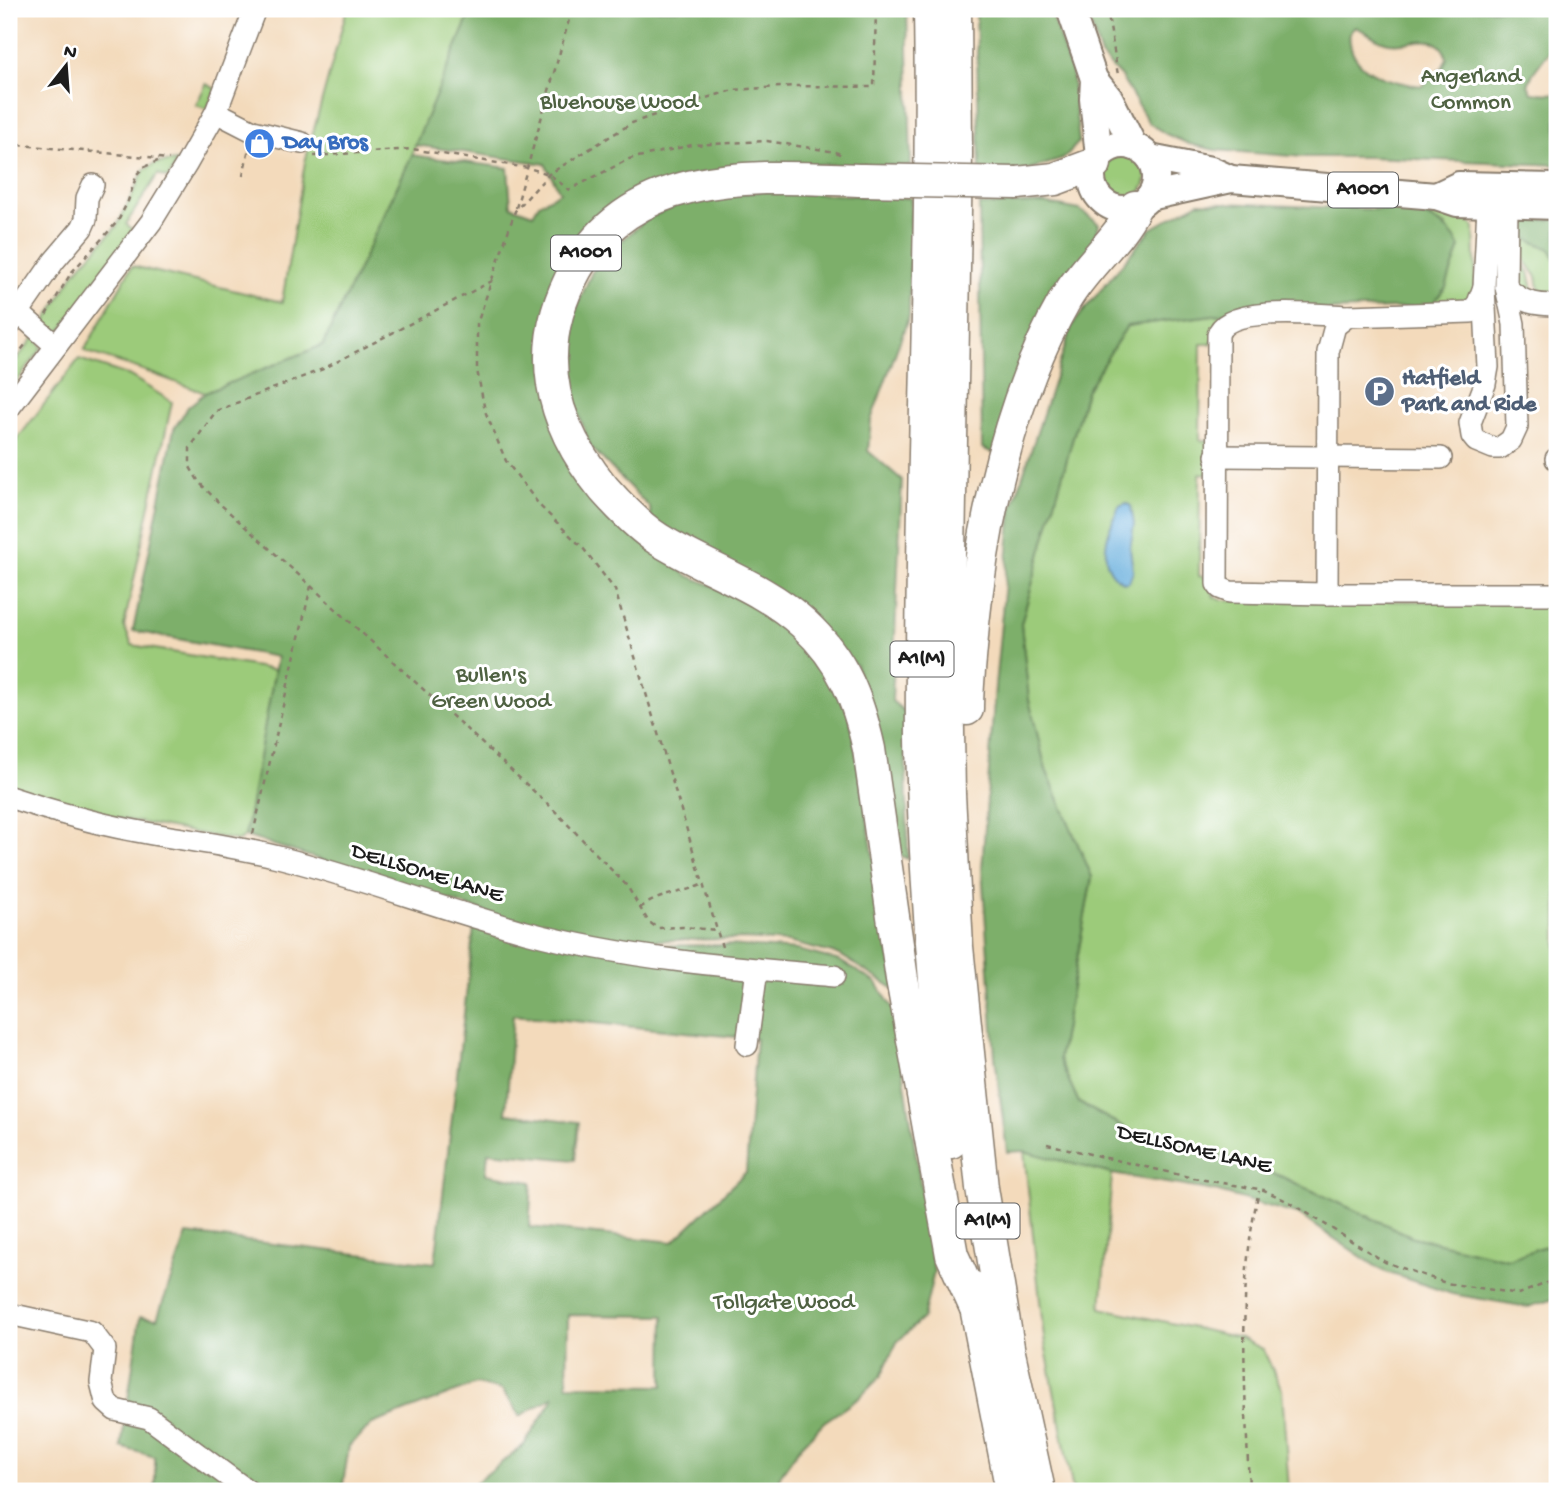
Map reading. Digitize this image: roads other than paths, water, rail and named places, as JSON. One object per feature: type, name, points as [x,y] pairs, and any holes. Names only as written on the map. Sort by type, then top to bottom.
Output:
[{"type":"highway","name":"A1(M)","points":[[930,9],[932,103],[922,595],[922,742],[929,887],[940,1039],[953,1163],[975,1306],[1012,1491]]},
{"type":"highway","name":"A1(M)","points":[[955,9],[956,154],[947,669],[949,794],[957,947],[982,1188],[1009,1353],[1039,1491]]},
{"type":"highway","name":"A1001","points":[[633,520],[590,472],[575,448],[564,427],[554,393],[551,366],[552,336],[569,281],[584,256],[616,222],[634,209],[672,191],[696,184],[853,169],[1017,183],[1055,180],[1097,160]]},
{"type":"highway","name":"A1(M)","points":[[957,947],[968,850],[967,689],[976,600],[990,506],[1013,424],[1045,339],[1066,298],[1142,202]]},
{"type":"highway","name":"A1(M)","points":[[633,520],[684,554],[784,607],[821,640],[851,687],[861,712],[869,749],[902,979],[952,1255],[975,1306]]},
{"type":"main road","points":[[1070,9],[1106,78],[1110,99],[1142,152],[1155,167],[1156,178],[1142,202],[1117,208],[1101,199],[1093,182],[1097,160],[1093,99],[1106,78]]},
{"type":"main road","points":[[1097,160],[1115,146],[1142,152]]},
{"type":"main road","name":"A1001","points":[[1142,152],[1231,178],[1436,196],[1459,185],[1499,199],[1557,206]]},
{"type":"main road","name":"A1001","points":[[1142,202],[1231,178]]},
{"type":"main road","name":"A1001","points":[[1499,199],[1557,187]]},
{"type":"street","points":[[9,408],[151,222],[216,112],[255,9]]},
{"type":"street","points":[[216,112],[253,131],[307,150]]},
{"type":"street","points":[[56,346],[12,314],[82,228],[86,219],[86,198],[93,185]]},
{"type":"street","points":[[1484,286],[1488,367],[1485,384],[1469,423],[1476,441],[1493,449],[1506,445],[1517,428],[1514,324],[1506,287],[1499,199]]},
{"type":"street","points":[[1499,199],[1484,286],[1478,303],[1471,312],[1348,316],[1260,315],[1235,319],[1220,330],[1216,580],[1220,588],[1230,592],[1557,594]]},
{"type":"street","points":[[1506,287],[1529,303],[1557,304]]},
{"type":"street","points":[[1327,594],[1329,344],[1335,326],[1348,316]]},
{"type":"street","points":[[1216,456],[1441,458]]},
{"type":"street","name":"DELLSOME LANE","points":[[9,797],[68,816],[130,830],[249,850],[306,864],[525,932],[648,958],[834,976]]},
{"type":"street","points":[[747,1045],[757,970]]},
{"type":"street","points":[[9,1316],[92,1332],[105,1349],[101,1382],[106,1402],[115,1410],[149,1418],[248,1491]]},
{"type":"water","points":[[1126,503],[1131,506],[1134,524],[1130,549],[1133,571],[1129,582],[1125,583],[1109,568],[1106,548],[1119,506]]},
{"type":"place","name":"Day Bros","points":[[260,143]]},
{"type":"place","name":"Hatfield Park and Ride","points":[[1379,392]]},
{"type":"park label","name":"Angerland Common","points":[[1471,90]]},
{"type":"park label","name":"Bluehouse Wood","points":[[619,103]]},
{"type":"park label","name":"Bullen's Green Wood","points":[[491,689]]},
{"type":"park label","name":"Tollgate Wood","points":[[784,1303]]}]
